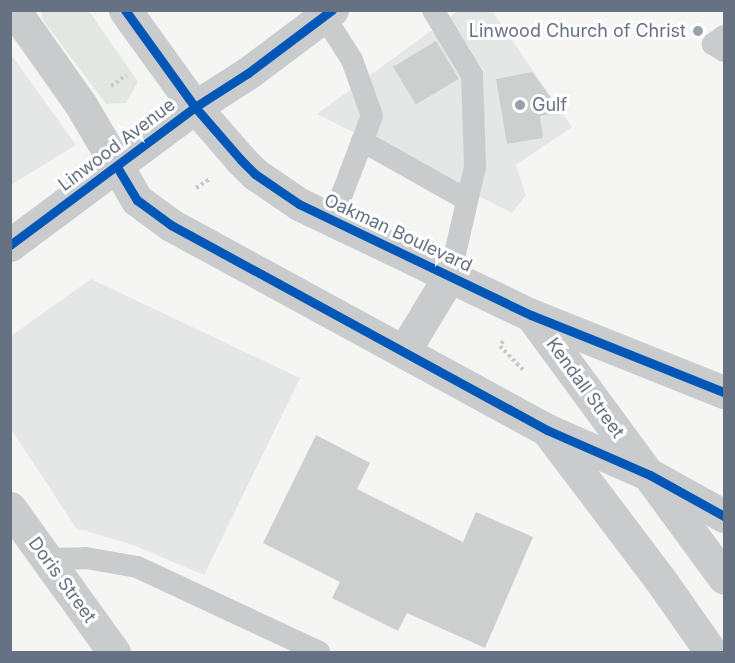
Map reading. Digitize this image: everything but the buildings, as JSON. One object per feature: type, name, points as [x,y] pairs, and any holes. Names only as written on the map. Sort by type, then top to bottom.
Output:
[{"type":"street","points":[[14,10],[81,105],[137,200],[171,225],[547,430],[650,476],[724,516]]},
{"type":"street","name":"Oakman Boulevard","points":[[125,10],[195,107],[255,174],[298,204],[531,315],[724,392]]},
{"type":"street","name":"Linwood Avenue","points":[[10,245],[195,107],[248,73],[328,13]]},
{"type":"street","points":[[404,351],[450,275]]},
{"type":"street","name":"Kendall Street","points":[[531,315],[724,578]]},
{"type":"street","points":[[547,430],[711,652]]},
{"type":"street","name":"Doris Street","points":[[10,508],[114,652]]},
{"type":"lane","points":[[434,10],[472,75],[475,167],[450,275]]},
{"type":"lane","points":[[328,13],[352,60],[372,116],[332,220]]},
{"type":"lane","points":[[724,36],[713,44],[724,51]]},
{"type":"lane","points":[[362,141],[467,200]]},
{"type":"lane","points":[[47,560],[86,558],[137,567],[319,652]]},
{"type":"path","points":[[103,92],[129,73]]},
{"type":"path","points":[[196,188],[211,178]]},
{"type":"path","points":[[500,346],[530,377]]},
{"type":"shaded area","points":[[41,11],[89,11],[138,82],[126,103],[106,104],[43,20]]},
{"type":"shaded area","points":[[458,11],[492,11],[572,127],[516,165],[526,195],[512,213],[317,114]]},
{"type":"shaded area","points":[[10,53],[76,145],[11,185],[10,185]]},
{"type":"shaded area","points":[[91,279],[300,378],[204,575],[133,545],[76,528],[11,429],[11,336]]},
{"type":"cycle path","points":[[125,10],[195,107],[241,160],[255,174],[299,204],[531,315],[724,392]]},
{"type":"cycle path","points":[[10,245],[195,107],[248,73],[332,10]]},
{"type":"cycle path","points":[[117,167],[137,200],[171,225],[547,430],[650,475],[724,516]]},
{"type":"place","name":"Linwood Church of Christ","points":[[698,31]]},
{"type":"place","name":"Gulf","points":[[520,105]]}]
